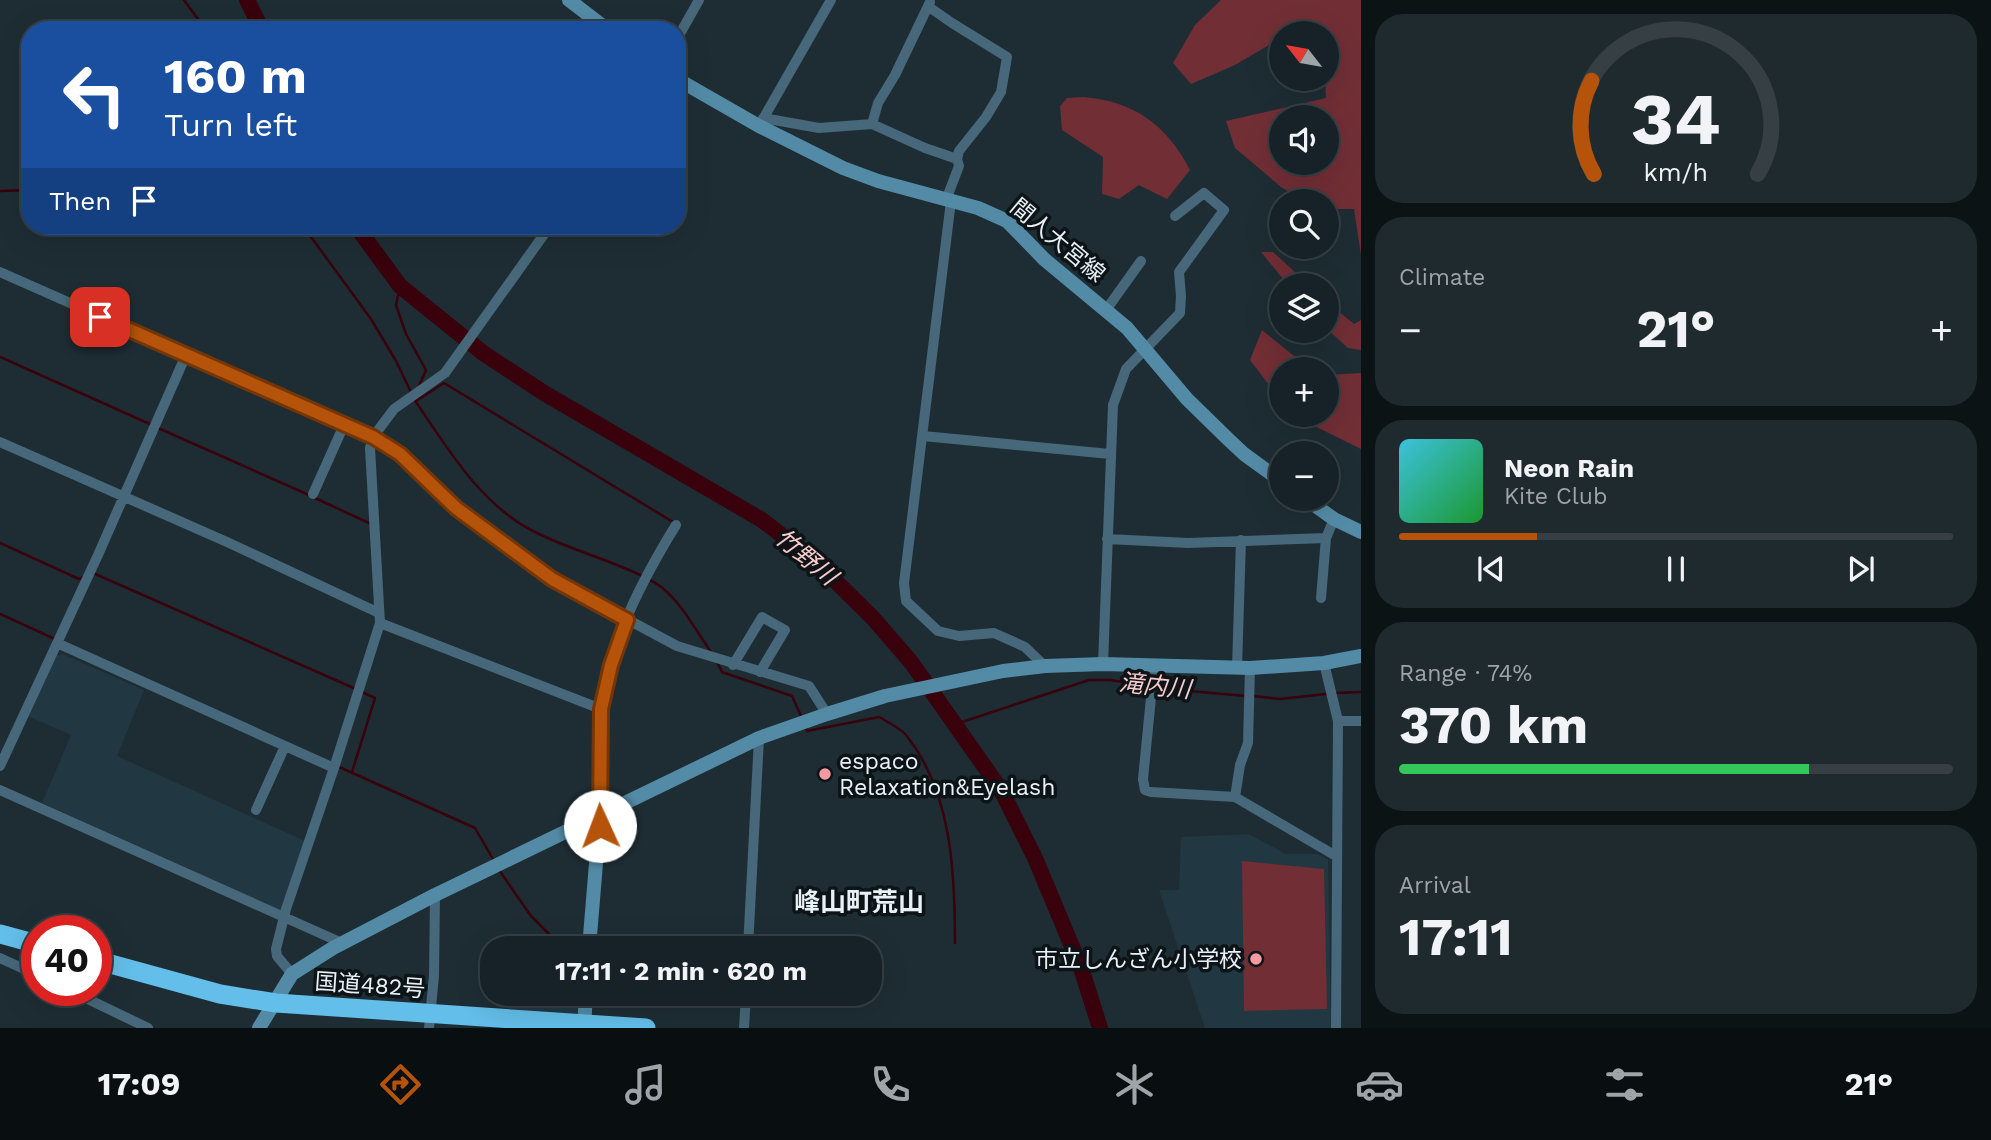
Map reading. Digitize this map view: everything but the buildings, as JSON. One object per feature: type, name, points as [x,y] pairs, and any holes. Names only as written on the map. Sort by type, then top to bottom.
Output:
[{"type":"highway","points":[[0,934],[21,940]]},
{"type":"highway","name":"国道482号","points":[[112,964],[220,994],[276,1003],[429,1021],[646,1028]]},
{"type":"street","points":[[569,0],[596,21]]},
{"type":"street","points":[[686,23],[699,0]]},
{"type":"street","points":[[831,0],[761,122],[819,128],[872,124],[957,159]]},
{"type":"street","points":[[872,124],[878,103],[895,75],[930,3],[952,23],[1007,57],[1001,92],[986,117],[959,151],[959,166],[948,200],[904,583],[906,601],[938,631],[958,636],[994,633],[1025,647],[1045,666]]},
{"type":"street","name":"間人大宮線","points":[[686,84],[843,168],[978,208],[1007,221],[1044,259],[1107,310],[1145,347],[1187,399],[1244,454],[1269,472]]},
{"type":"street","points":[[1103,664],[1114,405],[1126,369],[1180,313],[1180,272],[1224,210],[1204,193],[1175,216]]},
{"type":"street","points":[[292,974],[277,956],[276,948],[286,918],[286,909],[334,768],[380,618],[370,448],[373,437],[394,409],[445,373],[543,235]]},
{"type":"street","points":[[1107,310],[1141,261]]},
{"type":"street","points":[[0,272],[373,437],[400,454],[456,508],[552,579],[677,646],[809,686],[827,714]]},
{"type":"street","points":[[0,766],[186,355]]},
{"type":"street","points":[[313,494],[344,425]]},
{"type":"street","points":[[923,436],[1110,454]]},
{"type":"street","points":[[0,442],[122,496],[380,618],[601,709]]},
{"type":"street","points":[[1323,511],[1361,532]]},
{"type":"street","points":[[1321,598],[1326,538],[1334,519]]},
{"type":"street","points":[[590,936],[600,815],[601,709],[611,665],[646,573],[676,525]]},
{"type":"street","points":[[1107,539],[1188,543],[1326,538]]},
{"type":"street","points":[[1235,797],[1248,743],[1241,540]]},
{"type":"street","points":[[733,664],[762,617],[785,630],[760,672]]},
{"type":"street","points":[[57,643],[334,768]]},
{"type":"street","points":[[259,1028],[292,974],[342,943],[759,738],[827,714],[885,696],[1003,671],[1045,666],[1103,664],[1244,668],[1324,663],[1361,656]]},
{"type":"street","points":[[1324,663],[1338,721],[1336,1028]]},
{"type":"street","points":[[1154,667],[1143,779],[1145,790],[1235,797],[1336,856]]},
{"type":"street","points":[[1338,721],[1361,721]]},
{"type":"street","points":[[749,936],[759,738]]},
{"type":"street","points":[[256,810],[285,746]]},
{"type":"street","points":[[0,790],[342,943]]},
{"type":"street","points":[[429,1021],[435,895]]},
{"type":"street","points":[[0,958],[21,968]]},
{"type":"street","points":[[102,1006],[148,1028]]},
{"type":"street","points":[[584,1026],[585,1006]]},
{"type":"street","points":[[744,1028],[745,1006]]},
{"type":"shaded area","points":[[1221,0],[1361,0],[1361,255],[1354,209],[1339,209],[1339,189],[1281,187],[1235,148],[1226,121],[1269,111],[1269,175],[1339,175],[1339,105],[1296,105],[1326,98],[1326,91],[1339,91],[1339,21],[1269,21],[1269,45],[1235,65],[1191,84],[1173,63],[1195,25]]},
{"type":"shaded area","points":[[1067,98],[1101,99],[1133,110],[1147,118],[1171,140],[1190,170],[1167,199],[1139,185],[1119,199],[1102,194],[1103,157],[1062,130],[1060,106]]},
{"type":"shaded area","points":[[1261,252],[1269,252],[1269,259],[1281,259],[1296,273],[1278,273]]},
{"type":"shaded area","points":[[1339,312],[1354,324],[1361,320],[1361,350],[1348,348],[1339,340]]},
{"type":"shaded area","points":[[1262,330],[1269,336],[1269,343],[1278,343],[1295,357],[1269,357],[1269,385],[1250,360]]},
{"type":"shaded area","points":[[1361,373],[1361,449],[1316,427],[1339,427],[1339,374]]},
{"type":"shaded area","points":[[62,654],[144,690],[117,756],[305,841],[282,912],[42,803],[71,735],[28,716],[56,656]]},
{"type":"shaded area","name":"市立しんざん小学校","points":[[1249,834],[1286,854],[1317,854],[1328,859],[1331,1028],[1205,1028],[1159,890],[1179,890],[1181,837]]},
{"type":"shaded area","points":[[1242,861],[1324,869],[1327,1009],[1244,1011]]},
{"type":"shaded area","points":[[508,1006],[581,1006],[581,1014],[508,1010]]},
{"type":"waterway","points":[[184,0],[199,21]]},
{"type":"waterway","name":"竹野川","points":[[247,0],[258,21]]},
{"type":"waterway","points":[[0,191],[21,190]]},
{"type":"waterway","points":[[310,235],[371,319],[411,392]]},
{"type":"waterway","name":"竹野川","points":[[363,235],[400,286],[483,353],[544,393],[762,520],[815,561],[872,617],[911,662],[1001,790],[1035,858],[1081,968],[1100,1028]]},
{"type":"waterway","points":[[400,286],[396,305],[406,334],[426,370],[419,386]]},
{"type":"waterway","points":[[0,357],[152,425]]},
{"type":"waterway","points":[[416,401],[444,383],[673,522]]},
{"type":"waterway","points":[[414,399],[467,475],[499,508],[517,522],[537,533],[642,576]]},
{"type":"waterway","points":[[158,428],[309,495]]},
{"type":"waterway","points":[[315,498],[369,523]]},
{"type":"waterway","points":[[0,543],[79,579],[84,577]]},
{"type":"waterway","points":[[93,573],[356,689]]},
{"type":"waterway","points":[[648,579],[668,592],[676,601],[711,652]]},
{"type":"waterway","points":[[0,614],[57,640]]},
{"type":"waterway","points":[[718,664],[722,672],[792,696],[801,716]]},
{"type":"waterway","name":"滝内川","points":[[956,724],[1089,680],[1149,686]]},
{"type":"waterway","name":"滝内川","points":[[1155,688],[1246,696]]},
{"type":"waterway","points":[[352,772],[375,698],[362,692]]},
{"type":"waterway","name":"滝内川","points":[[1333,693],[1361,692]]},
{"type":"waterway","name":"滝内川","points":[[1253,696],[1280,699],[1326,694]]},
{"type":"waterway","points":[[805,726],[807,731],[879,717],[906,735],[921,757],[942,807],[952,861],[955,943]]},
{"type":"waterway","points":[[337,766],[475,828],[494,861]]},
{"type":"waterway","points":[[499,870],[531,916],[551,936]]},
{"type":"place","name":"espaco Relaxation&Eyelash","points":[[825,774]]},
{"type":"place","name":"市立しんざん小学校","points":[[1256,959]]},
{"type":"district","name":"峰山町荒山","points":[[859,902]]},
{"type":"route","points":[[100,317],[373,437],[400,454],[456,508],[552,579],[627,620],[611,665],[601,709],[600,826]]}]
